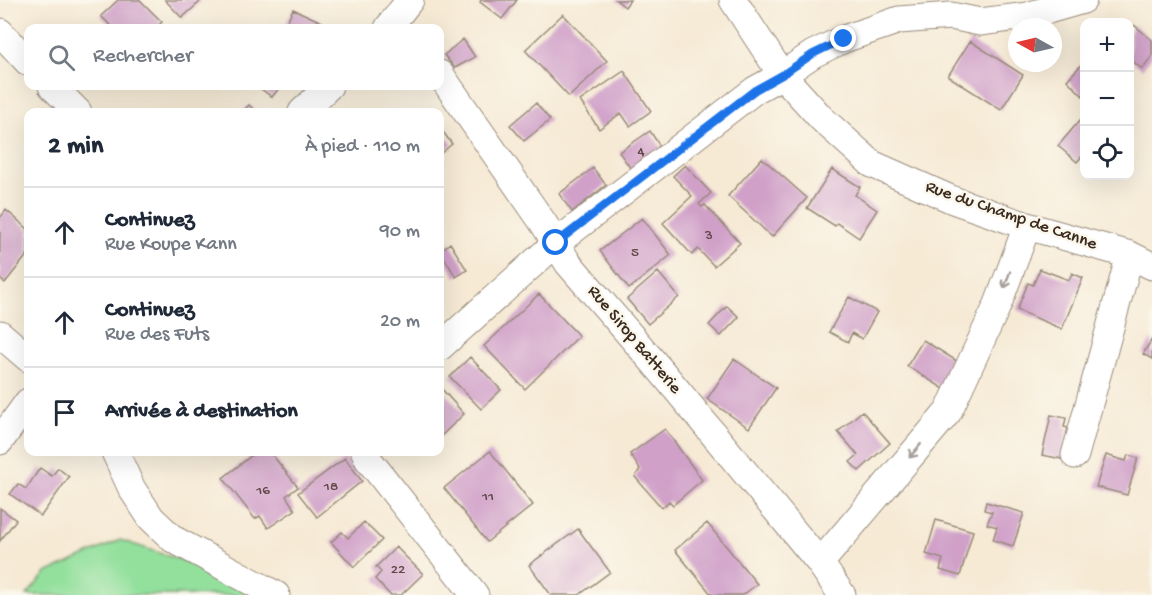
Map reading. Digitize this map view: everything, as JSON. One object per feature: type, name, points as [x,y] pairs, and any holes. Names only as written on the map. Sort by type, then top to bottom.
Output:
[{"type":"street","points":[[394,24],[410,0]]},
{"type":"street","name":"Rue du Champ de Canne","points":[[733,0],[782,75],[822,119],[872,164],[952,200],[1027,226],[1141,260]]},
{"type":"street","points":[[444,343],[556,243],[755,90],[813,54],[844,39],[944,8],[980,22],[1028,15],[1083,0]]},
{"type":"street","points":[[0,32],[24,58]]},
{"type":"street","name":"Rue Sirop Batterie","points":[[444,80],[568,263],[662,372],[820,563],[842,595]]},
{"type":"street","points":[[56,90],[74,108]]},
{"type":"street","points":[[306,108],[325,90]]},
{"type":"street","points":[[820,563],[948,411],[998,304],[1027,226]]},
{"type":"street","points":[[1075,455],[1141,260]]},
{"type":"street","points":[[0,334],[24,355]]},
{"type":"street","points":[[0,441],[24,408]]},
{"type":"street","points":[[117,456],[132,489],[150,518],[173,539],[276,595]]},
{"type":"street","points":[[367,456],[475,595]]},
{"type":"green space","points":[[120,540],[236,578],[261,595],[27,595],[46,573]]},
{"type":"building","points":[[118,0],[140,0],[162,22],[160,24],[109,24],[101,16]]},
{"type":"building","points":[[165,0],[202,0],[182,18]]},
{"type":"building","points":[[481,0],[517,0],[502,19],[480,2]]},
{"type":"building","points":[[616,0],[630,0],[625,7]]},
{"type":"building","points":[[293,9],[326,24],[286,24]]},
{"type":"building","points":[[563,14],[607,61],[569,97],[525,50]]},
{"type":"building","points":[[1134,25],[1152,40],[1152,56],[1142,69],[1134,62]]},
{"type":"building","points":[[463,39],[475,57],[455,68],[444,55]]},
{"type":"building","points":[[970,41],[1008,65],[1008,72],[1018,72],[1023,75],[1001,110],[948,76]]},
{"type":"building","points":[[1080,66],[1080,93],[1067,80]]},
{"type":"building","points":[[624,71],[651,111],[630,126],[621,113],[599,129],[580,101]]},
{"type":"building","points":[[262,90],[278,90],[272,97]]},
{"type":"building","points":[[536,103],[550,120],[524,141],[510,125]]},
{"type":"building","points":[[1080,120],[1080,159],[1077,162],[1058,146]]},
{"type":"building","points":[[650,131],[663,151],[633,172],[619,152]]},
{"type":"building","points":[[444,133],[452,144],[444,151]]},
{"type":"building","points":[[762,158],[807,198],[772,237],[728,196]]},
{"type":"building","points":[[685,165],[711,193],[699,204],[702,207],[705,205],[740,243],[714,266],[698,249],[692,255],[663,223],[692,196],[673,176]]},
{"type":"building","points":[[593,168],[606,185],[572,212],[559,194]]},
{"type":"building","points":[[832,169],[860,187],[855,195],[877,210],[859,238],[837,223],[835,226],[807,208]]},
{"type":"building","points":[[6,210],[24,226],[24,259],[5,283],[0,279],[0,218]]},
{"type":"building","points":[[642,218],[671,255],[629,289],[600,251]]},
{"type":"building","points":[[450,243],[467,270],[456,277],[444,258],[444,248]]},
{"type":"building","points":[[1040,269],[1069,280],[1072,273],[1083,278],[1062,329],[1017,310],[1028,283],[1033,285]]},
{"type":"building","points":[[658,272],[679,297],[648,324],[627,299]]},
{"type":"building","points":[[539,294],[579,336],[525,389],[484,346]]},
{"type":"building","points":[[849,297],[877,312],[862,339],[852,333],[848,342],[829,332]]},
{"type":"building","points":[[727,306],[739,317],[721,336],[709,325]]},
{"type":"building","points":[[1152,339],[1152,359],[1143,354]]},
{"type":"building","points":[[923,340],[960,363],[944,389],[907,366]]},
{"type":"building","points":[[470,357],[501,390],[481,409],[450,377]]},
{"type":"building","points":[[734,359],[776,388],[749,428],[707,399]]},
{"type":"building","points":[[444,392],[464,414],[444,433]]},
{"type":"building","points":[[862,411],[890,443],[859,471],[850,462],[858,455],[838,432]]},
{"type":"building","points":[[1051,415],[1066,418],[1064,427],[1068,428],[1062,459],[1042,455]]},
{"type":"building","points":[[665,429],[702,480],[673,505],[669,501],[662,508],[635,477],[640,469],[630,454]]},
{"type":"building","points":[[490,451],[533,505],[487,542],[444,488]]},
{"type":"building","points":[[1106,455],[1126,461],[1128,455],[1138,458],[1127,495],[1096,487]]},
{"type":"building","points":[[251,456],[273,456],[298,487],[286,496],[295,510],[268,528],[260,516],[255,519],[223,478]]},
{"type":"building","points":[[345,458],[362,481],[317,517],[298,493]]},
{"type":"building","points":[[40,468],[52,476],[58,468],[69,477],[41,516],[10,494],[18,484],[26,489]]},
{"type":"building","points":[[986,502],[1024,513],[1013,546],[993,540],[997,527],[987,524],[992,512],[984,510]]},
{"type":"building","points":[[0,508],[16,520],[0,541]]},
{"type":"building","points":[[936,520],[973,531],[960,576],[940,570],[943,559],[926,554]]},
{"type":"building","points":[[364,522],[382,540],[354,567],[331,542],[342,532],[348,538]]},
{"type":"building","points":[[707,523],[757,584],[743,595],[712,595],[675,550]]},
{"type":"building","points":[[578,529],[610,572],[579,595],[551,595],[529,565]]},
{"type":"building","points":[[396,547],[423,574],[401,595],[390,595],[375,579],[381,572],[376,567]]},
{"type":"route","points":[[556,243],[755,90],[813,54],[844,39]]}]
